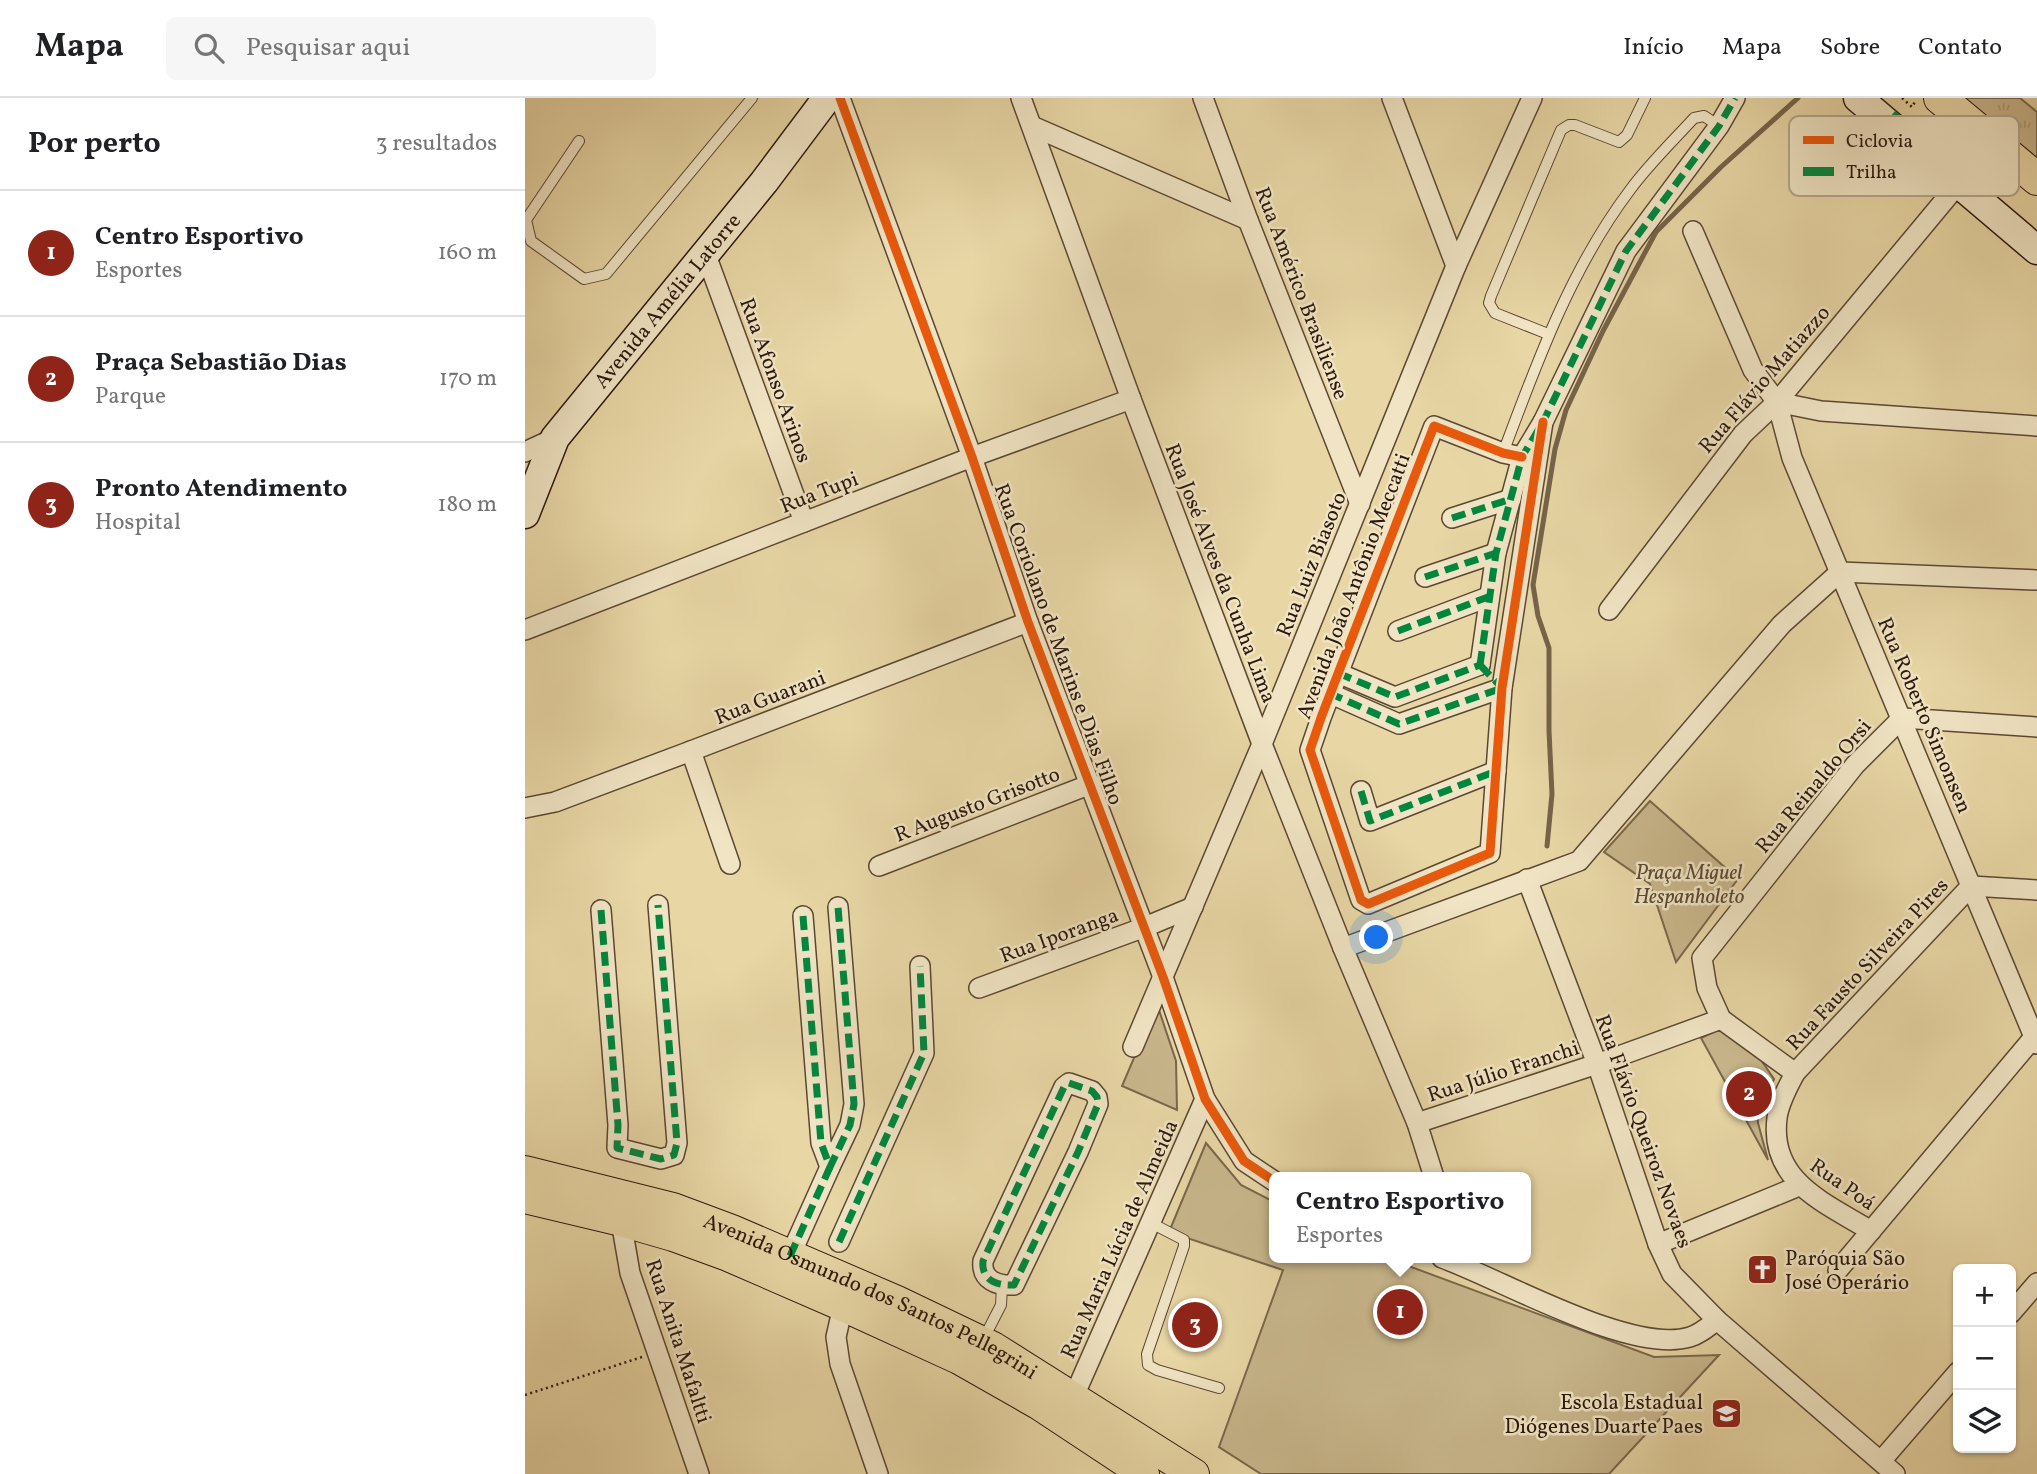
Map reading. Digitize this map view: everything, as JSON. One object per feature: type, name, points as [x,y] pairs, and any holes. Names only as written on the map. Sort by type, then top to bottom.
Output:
[{"type":"highway","points":[[1940,98],[1962,116]]},
{"type":"highway","points":[[2019,164],[2037,179]]},
{"type":"main road","name":"Avenida Amélia Latorre","points":[[525,514],[555,438],[706,255],[827,98]]},
{"type":"main road","points":[[1858,98],[1879,116]]},
{"type":"main road","points":[[1974,196],[2037,250]]},
{"type":"main road","name":"Avenida Osmundo dos Santos Pellegrini","points":[[525,1171],[673,1208],[732,1230],[897,1301],[982,1342],[1074,1396],[1194,1474]]},
{"type":"main road","name":"Avenida Osmundo dos Santos Pellegrini","points":[[525,1198],[621,1221],[728,1256],[843,1306],[960,1359],[1038,1404],[1144,1474]]},
{"type":"street","name":"Rua Coriolano de Marins e Dias Filho","points":[[840,98],[972,457],[1028,622],[1164,977],[1206,1099],[1244,1161],[1269,1178]]},
{"type":"street","name":"Rua José Alves da Cunha Lima","points":[[1021,98],[1131,399],[1262,744],[1343,948],[1417,1123],[1432,1172]]},
{"type":"street","name":"Rua Américo Brasiliense","points":[[1203,98],[1360,504]]},
{"type":"street","points":[[1392,98],[1457,266]]},
{"type":"street","name":"Rua Luiz Biasoto","points":[[1133,1047],[1262,744],[1457,266],[1532,98]]},
{"type":"street","points":[[1329,693],[1399,724],[1502,688],[1480,664],[1496,553],[1511,499],[1513,455],[1543,422],[1626,251],[1719,127],[1735,100]]},
{"type":"street","points":[[1032,127],[1248,220]]},
{"type":"street","name":"Rua Flávio Matiazzo","points":[[1609,610],[1743,434],[1777,402],[1948,196]]},
{"type":"street","points":[[1693,231],[1753,370],[1777,402],[1821,411],[2037,426]]},
{"type":"street","name":"Rua Afonso Arinos","points":[[706,255],[804,522]]},
{"type":"street","name":"Rua Tupi","points":[[525,630],[972,457],[1131,399]]},
{"type":"street","name":"Rua Roberto Simonsen","points":[[1777,402],[1792,458],[2036,1039]]},
{"type":"street","name":"Avenida João Antônio Meccatti","points":[[1513,455],[1434,426],[1329,693],[1310,750],[1361,900],[1368,904],[1490,853],[1502,688],[1543,422]]},
{"type":"street","points":[[525,452],[555,438]]},
{"type":"street","points":[[1451,518],[1511,499]]},
{"type":"street","points":[[1425,577],[1496,553]]},
{"type":"street","points":[[1343,948],[1579,861],[1782,624],[1840,572],[2037,580]]},
{"type":"street","points":[[1398,631],[1488,597]]},
{"type":"street","name":"Rua Guarani","points":[[525,808],[555,802],[1028,622]]},
{"type":"street","points":[[1338,673],[1395,697],[1480,664]]},
{"type":"street","name":"Rua Reinaldo Orsi","points":[[1721,1019],[1707,988],[1702,958],[1855,765],[1902,718],[2037,727]]},
{"type":"street","points":[[691,751],[730,864]]},
{"type":"street","points":[[1361,792],[1370,821],[1496,771]]},
{"type":"street","name":"R Augusto Grisotto","points":[[879,866],[1091,784]]},
{"type":"street","name":"Rua Flávio Queiroz Novaes","points":[[1527,879],[1597,1064],[1657,1244],[1672,1274],[1717,1321],[1888,1467]]},
{"type":"street","name":"Rua Fausto Silveira Pires","points":[[1777,1135],[1777,1117],[1781,1101],[1795,1073],[1971,886],[2037,890]]},
{"type":"street","points":[[601,910],[618,1125],[617,1148],[661,1159],[674,1155],[677,1143],[658,905]]},
{"type":"street","points":[[790,1256],[850,1125],[854,1104],[838,907]]},
{"type":"street","name":"Rua Iporanga","points":[[979,988],[1145,928],[1193,907]]},
{"type":"street","points":[[803,916],[821,1143],[830,1167]]},
{"type":"street","points":[[839,1242],[924,1053],[920,966]]},
{"type":"street","points":[[1721,1019],[1795,1073]]},
{"type":"street","name":"Rua Júlio Franchi","points":[[1417,1123],[1597,1064],[1721,1019]]},
{"type":"street","points":[[1838,1270],[2036,1039]]},
{"type":"street","points":[[1069,1083],[1076,1084],[1092,1091],[1098,1104],[1014,1285],[1002,1286],[987,1279],[982,1271],[983,1261],[1064,1087],[1069,1083]]},
{"type":"street","name":"Rua Maria Lúcia de Almeida","points":[[1074,1396],[1206,1099]]},
{"type":"street","name":"Rua Poá","points":[[1777,1135],[1781,1161],[1799,1186],[1871,1231]]},
{"type":"street","points":[[1657,1244],[1799,1186]]},
{"type":"street","name":"Rua Anita Mafaltti","points":[[621,1221],[630,1273],[699,1474]]},
{"type":"street","points":[[1464,1263],[1561,1310],[1645,1338],[1688,1338],[1717,1321]]},
{"type":"street","points":[[2016,1307],[2037,1283]]},
{"type":"street","points":[[843,1306],[836,1337],[840,1364],[878,1474]]},
{"type":"street","points":[[1888,1467],[1953,1379]]},
{"type":"lane","points":[[579,141],[526,220],[531,241],[583,279],[606,274],[752,98]]},
{"type":"lane","points":[[1548,334],[1496,313],[1489,303],[1491,296],[1561,130],[1575,125],[1619,142],[1627,135],[1645,98]]},
{"type":"lane","points":[[1513,455],[1548,334],[1596,243],[1630,190],[1694,118],[1705,116],[1719,127]]},
{"type":"lane","points":[[1151,1223],[1184,1240],[1184,1246],[1147,1354],[1148,1364],[1157,1370],[1219,1388]]},
{"type":"lane","points":[[982,1342],[1001,1305],[1002,1286]]},
{"type":"path","points":[[1902,98],[1912,107],[1918,98]]},
{"type":"path","points":[[525,1395],[657,1352]]},
{"type":"green space","points":[[1952,98],[2020,98],[2037,112],[2037,168],[2019,153],[2019,116],[1974,116]]},
{"type":"green space","name":"Praça Miguel Hespanholeto","points":[[1650,801],[1738,879],[1676,962],[1650,884],[1604,852]]},
{"type":"green space","points":[[1157,1004],[1176,1061],[1177,1110],[1122,1086]]},
{"type":"green space","points":[[1716,1031],[1723,1031],[1761,1060],[1774,1079],[1757,1109],[1768,1160],[1701,1038]]},
{"type":"green space","points":[[1206,1143],[1241,1185],[1269,1199],[1269,1263],[1400,1263],[1654,1357],[1719,1355],[1609,1474],[1261,1474],[1219,1447],[1283,1270],[1169,1232]]},
{"type":"waterway","points":[[1547,846],[1552,794],[1549,648],[1538,616],[1533,585],[1555,449],[1566,410],[1603,331],[1656,232],[1721,167],[1798,98]]},
{"type":"marked path","points":[[1480,665],[1496,553],[1522,457],[1543,422],[1626,251],[1719,126],[1735,98]]},
{"type":"marked path","points":[[1895,116],[1901,109]]},
{"type":"marked path","points":[[1452,518],[1511,499]]},
{"type":"marked path","points":[[1425,577],[1496,553]]},
{"type":"marked path","points":[[1398,631],[1488,597]]},
{"type":"marked path","points":[[1480,665],[1502,688]]},
{"type":"marked path","points":[[1338,673],[1395,697],[1480,665]]},
{"type":"marked path","points":[[1329,693],[1399,724],[1502,688]]},
{"type":"marked path","points":[[1361,791],[1370,821],[1496,771]]},
{"type":"marked path","points":[[601,910],[618,1125],[617,1148],[661,1159],[674,1155],[677,1143],[658,905]]},
{"type":"marked path","points":[[803,916],[821,1143],[830,1167],[850,1125],[854,1104],[838,907]]},
{"type":"marked path","points":[[839,1242],[924,1053],[920,966]]},
{"type":"marked path","points":[[1069,1083],[1092,1091],[1098,1104],[1014,1285],[996,1283],[987,1277],[983,1261],[1064,1087],[1069,1083]]},
{"type":"marked path","points":[[790,1256],[830,1167]]},
{"type":"cycle path","points":[[840,98],[972,457],[1028,622],[1163,977],[1205,1099],[1244,1161],[1269,1178]]},
{"type":"cycle path","points":[[1522,457],[1503,453],[1434,426],[1322,715],[1310,750],[1361,900],[1368,904],[1490,853],[1502,688],[1543,422]]},
{"type":"place","name":"Praça Sebastião Dias","points":[[1749,1094]]},
{"type":"place","name":"Paróquia São José Operário","points":[[1762,1270]]},
{"type":"place","name":"Centro Esportivo","points":[[1400,1312]]},
{"type":"place","name":"Pronto Atendimento","points":[[1195,1325]]},
{"type":"place","name":"Escola Estadual Diógenes Duarte Paes","points":[[1726,1414]]}]
